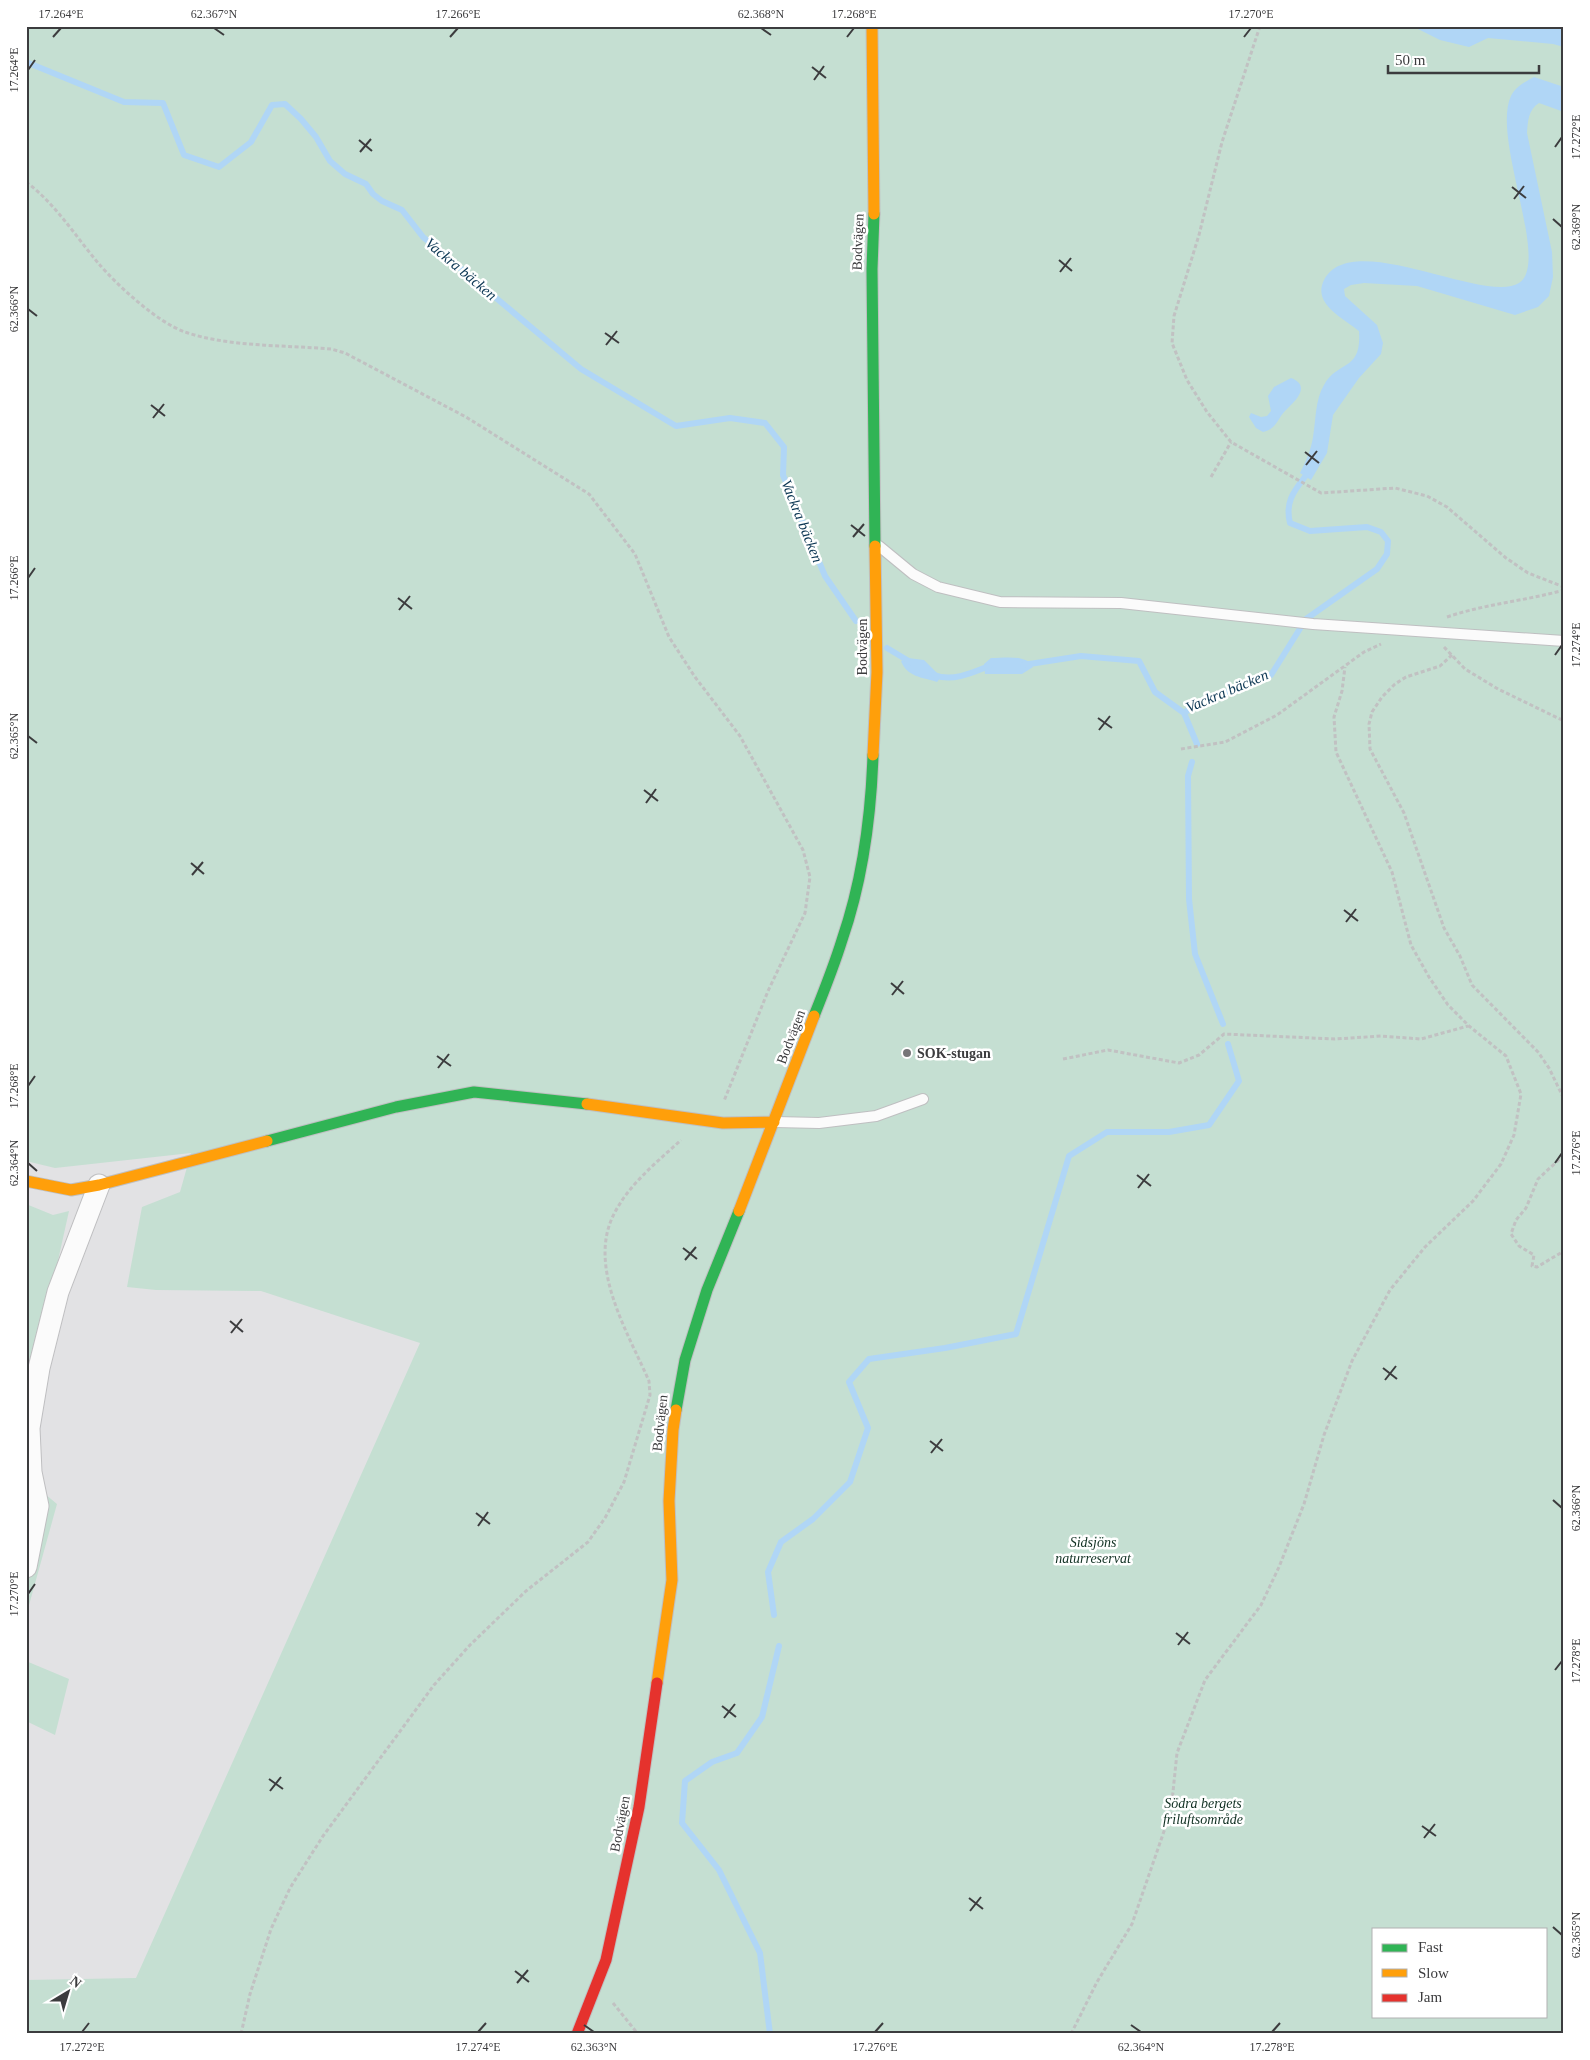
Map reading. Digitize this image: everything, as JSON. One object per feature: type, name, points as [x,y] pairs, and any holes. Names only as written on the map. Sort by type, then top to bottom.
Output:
[{"type":"street","name":"Bodvägen","points":[[576,2034],[606,1960],[639,1807],[672,1580],[669,1501],[676,1406],[690,1339],[704,1298],[823,998],[843,939],[855,892],[872,786],[877,672],[872,279],[874,201],[872,26]]},
{"type":"street","points":[[26,1181],[71,1190],[99,1185],[396,1107],[474,1092],[546,1098],[714,1121],[774,1122]]},
{"type":"street","points":[[26,1567],[38,1506],[31,1472],[28,1428],[39,1368],[58,1292],[99,1185]]},
{"type":"lane","points":[[876,544],[912,574],[938,587],[1000,602],[1121,603],[1313,624],[1564,641]]},
{"type":"lane","points":[[774,1122],[819,1123],[876,1116],[923,1099]]},
{"type":"path","points":[[1260,26],[1222,142],[1199,235],[1174,316],[1172,344],[1187,380],[1207,412],[1231,442],[1321,493],[1395,488],[1427,496],[1447,507],[1506,558],[1528,573],[1564,587]]},
{"type":"path","points":[[26,182],[58,214],[116,284],[147,309],[183,332],[219,340],[331,349],[345,353],[466,417],[589,494],[635,554],[669,637],[694,677],[740,736],[782,807],[804,850],[810,878],[805,913],[768,991],[714,1121]]},
{"type":"path","points":[[1211,477],[1231,442]]},
{"type":"path","points":[[1439,633],[1442,645],[1465,669],[1498,689],[1564,721]]},
{"type":"path","points":[[1452,656],[1440,666],[1421,671],[1400,681],[1382,697],[1372,712],[1369,724],[1370,749],[1404,813],[1444,928],[1460,956],[1472,985],[1538,1052],[1549,1068],[1564,1099]]},
{"type":"path","points":[[1070,2034],[1097,1982],[1132,1924],[1171,1811],[1177,1753],[1205,1680],[1262,1605],[1304,1504],[1324,1435],[1352,1361],[1390,1290],[1425,1247],[1473,1201],[1501,1164],[1514,1135],[1521,1094],[1506,1056],[1469,1026],[1448,1005],[1411,945],[1392,872],[1336,752],[1334,717],[1342,691],[1345,667],[1277,715],[1225,742],[1181,749]]},
{"type":"path","points":[[1063,1059],[1108,1050],[1179,1062],[1199,1055],[1224,1034],[1335,1039],[1381,1036],[1421,1039],[1469,1026]]},
{"type":"path","points":[[241,2034],[250,1994],[271,1929],[290,1888],[323,1836],[434,1685],[470,1645],[526,1591],[588,1542],[606,1518],[624,1482],[650,1395],[649,1381],[608,1283],[603,1256],[607,1232],[613,1215],[639,1180],[685,1136]]},
{"type":"path","points":[[1564,1155],[1538,1180],[1511,1234],[1519,1246],[1534,1255],[1532,1266],[1537,1267],[1564,1251]]},
{"type":"path","points":[[597,1982],[638,2034]]},
{"type":"green space","name":"Sidsjöns naturreservat","points":[[26,26],[1564,26],[1564,2034],[26,2034],[26,1980],[136,1978],[420,1343],[261,1291],[156,1290],[127,1287],[142,1207],[180,1192],[191,1153],[55,1168],[26,1161]]},
{"type":"green space","points":[[26,1204],[53,1215],[69,1211],[55,1274],[26,1379]]},
{"type":"green space","points":[[26,1487],[45,1494],[57,1504],[26,1616]]},
{"type":"green space","points":[[26,1661],[69,1679],[55,1735],[26,1721]]},
{"type":"water","points":[[1412,26],[1564,26],[1564,47],[1553,44],[1488,38],[1469,47],[1440,40]]},
{"type":"water","points":[[1534,77],[1564,87],[1564,112],[1539,103],[1531,112],[1527,133],[1552,252],[1553,277],[1549,296],[1538,307],[1515,315],[1417,286],[1364,283],[1351,285],[1344,289],[1345,296],[1377,325],[1383,343],[1381,354],[1359,378],[1333,415],[1327,453],[1311,480],[1300,473],[1311,446],[1317,404],[1321,391],[1330,377],[1353,360],[1359,344],[1359,331],[1331,310],[1322,296],[1321,289],[1324,280],[1339,266],[1361,261],[1389,263],[1478,284],[1502,287],[1519,283],[1527,271],[1528,251],[1525,226],[1508,140],[1507,115],[1511,96],[1515,90]]},
{"type":"water","points":[[1291,378],[1300,385],[1300,394],[1271,429],[1263,432],[1256,428],[1249,417],[1251,413],[1261,417],[1267,416],[1271,411],[1268,396],[1274,387]]},
{"type":"water","points":[[908,658],[924,660],[941,677],[937,682],[911,673],[901,661]]},
{"type":"water","points":[[991,658],[1020,658],[1030,663],[1033,667],[1022,674],[985,674],[984,664]]},
{"type":"waterway","name":"Vackra bäcken","points":[[26,62],[124,102],[163,103],[184,155],[219,167],[251,142],[272,105],[285,104],[316,137],[330,161],[345,174],[366,184],[373,194],[382,201],[402,210],[423,237],[581,369],[676,426],[730,418],[765,423],[784,447],[783,475],[825,576],[856,621]]},
{"type":"waterway","name":"Vackra bäcken","points":[[1023,665],[1081,656],[1139,661],[1155,692],[1184,713],[1206,698],[1237,690],[1271,675],[1306,619],[1377,569],[1387,554],[1388,541],[1381,532],[1367,527],[1310,531],[1290,523],[1290,500],[1296,488],[1310,470]]},
{"type":"waterway","name":"Vackra bäcken","points":[[887,648],[912,663]]},
{"type":"waterway","name":"Vackra bäcken","points":[[934,675],[948,678],[955,677],[989,666]]},
{"type":"waterway","points":[[1184,713],[1197,744]]},
{"type":"waterway","points":[[1192,762],[1188,776],[1189,899],[1195,954],[1223,1024]]},
{"type":"waterway","points":[[774,1615],[768,1572],[781,1542],[813,1519],[850,1482],[868,1428],[849,1382],[869,1359],[945,1348],[1016,1334],[1069,1156],[1107,1132],[1169,1132],[1209,1125],[1239,1081],[1228,1044]]},
{"type":"waterway","points":[[770,2034],[760,1953],[719,1870],[682,1823],[685,1781],[712,1762],[737,1753],[762,1717],[779,1646]]},
{"type":"traffic: fast","points":[[874,214],[872,269],[875,546]]},
{"type":"traffic: fast","points":[[814,1016],[836,959],[855,895],[868,825],[873,755]]},
{"type":"traffic: fast","points":[[267,1141],[396,1107],[474,1092],[587,1104]]},
{"type":"traffic: fast","points":[[676,1410],[685,1360],[707,1290],[739,1211]]},
{"type":"traffic: slow","points":[[872,26],[874,214]]},
{"type":"traffic: slow","points":[[873,755],[877,672],[875,546]]},
{"type":"traffic: slow","points":[[739,1211],[814,1016]]},
{"type":"traffic: slow","points":[[587,1104],[723,1123],[774,1122]]},
{"type":"traffic: slow","points":[[26,1181],[71,1190],[99,1185],[267,1141]]},
{"type":"traffic: slow","points":[[657,1683],[672,1580],[669,1501],[676,1410]]},
{"type":"traffic: jam","points":[[577,2034],[606,1960],[639,1807],[657,1683]]},
{"type":"place","name":"SOK-stugan","points":[[907,1053]]},
{"type":"park label","name":"Södra bergets friluftsområde","points":[[1203,1812]]}]
